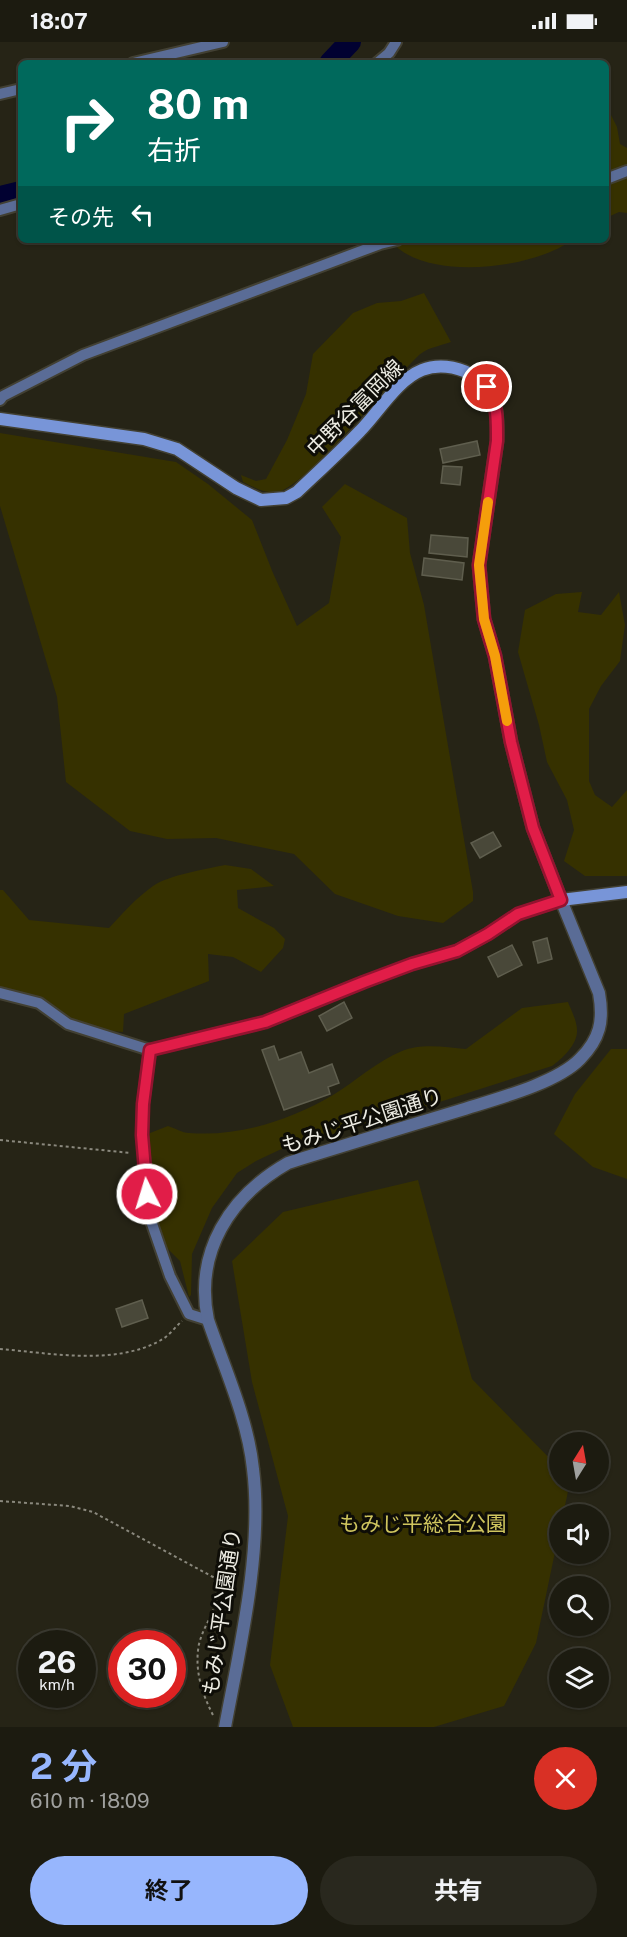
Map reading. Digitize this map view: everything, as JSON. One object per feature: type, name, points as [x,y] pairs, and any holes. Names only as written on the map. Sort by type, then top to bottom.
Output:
[{"type":"main road","name":"中野谷富岡線","points":[[0,419],[144,439],[177,449],[236,488],[261,500],[286,498],[297,492],[360,431],[399,386],[420,370],[438,366],[461,368],[477,377],[495,399],[497,424],[497,441],[479,565],[484,619],[495,656],[511,742],[533,828],[561,900]]},
{"type":"main road","points":[[561,900],[627,892]]},
{"type":"street","points":[[146,60],[223,42]]},
{"type":"street","points":[[381,60],[389,53],[396,42]]},
{"type":"street","points":[[0,94],[18,90]]},
{"type":"street","points":[[609,178],[627,171]]},
{"type":"street","points":[[0,210],[18,205]]},
{"type":"street","points":[[0,400],[3,396],[83,355],[384,243]]},
{"type":"street","points":[[0,993],[39,1004],[68,1024],[150,1050],[265,1022],[412,964],[457,951],[518,914],[561,900]]},
{"type":"street","name":"もみじ平公園通り","points":[[225,1727],[253,1552],[254,1478],[246,1433],[208,1320],[205,1304],[206,1279],[219,1229],[227,1215],[270,1173],[288,1163],[490,1101],[559,1074],[578,1061],[593,1044],[602,1020],[599,993],[561,900]]},
{"type":"street","points":[[150,1050],[143,1104],[142,1135],[150,1218],[170,1276],[189,1314],[208,1320]]},
{"type":"path","points":[[0,1140],[144,1155]]},
{"type":"path","points":[[0,1349],[101,1356],[142,1348],[163,1340],[189,1314]]},
{"type":"path","points":[[0,1501],[70,1506],[93,1512],[213,1577],[217,1587],[217,1600],[199,1643],[197,1671],[204,1698],[215,1718]]},
{"type":"green space","points":[[609,111],[617,127],[620,144],[627,148],[627,213],[619,212],[609,217]]},
{"type":"green space","points":[[393,243],[567,243],[532,258],[479,267],[452,267],[427,262],[406,254]]},
{"type":"green space","points":[[424,293],[451,342],[431,348],[419,355],[323,458],[289,487],[277,492],[268,492],[243,482],[241,475],[256,481],[266,479],[287,440],[306,394],[313,354],[353,313],[377,303],[401,301]]},
{"type":"green space","points":[[0,433],[176,462],[208,484],[252,520],[297,626],[329,603],[341,537],[322,507],[345,484],[407,518],[410,553],[424,605],[473,901],[443,923],[398,916],[335,894],[294,854],[216,838],[167,839],[130,831],[66,782],[57,697],[0,506]]},
{"type":"green space","points":[[582,592],[578,612],[601,615],[619,592],[625,625],[620,661],[601,686],[589,709],[589,781],[595,795],[612,807],[627,790],[627,876],[585,876],[564,861],[574,830],[567,800],[547,762],[518,652],[525,610],[556,594]]},
{"type":"green space","points":[[225,865],[251,869],[274,886],[237,890],[238,908],[274,928],[285,939],[283,948],[261,972],[233,957],[208,954],[209,981],[124,1014],[123,1032],[99,1030],[62,1015],[40,997],[0,988],[0,890],[3,890],[29,920],[109,928],[141,896],[160,882]]},
{"type":"green space","points":[[568,1002],[576,1023],[577,1035],[569,1051],[552,1066],[399,1115],[292,1144],[237,1173],[212,1208],[192,1254],[191,1295],[189,1297],[180,1261],[165,1246],[153,1217],[145,1135],[168,1126],[186,1133],[208,1134],[264,1125],[317,1104],[342,1090],[384,1060],[402,1051],[425,1046],[466,1049],[522,1008]]},
{"type":"green space","points":[[611,1049],[627,1049],[627,1179],[593,1167],[554,1134],[575,1094]]},
{"type":"green space","name":"もみじ平総合公園","points":[[418,1180],[472,1379],[549,1458],[549,1492],[568,1492],[565,1504],[549,1504],[549,1564],[553,1564],[536,1643],[504,1706],[434,1727],[293,1727],[270,1665],[288,1516],[252,1382],[232,1261],[283,1212]]},
{"type":"building","points":[[477,441],[480,455],[443,463],[440,449]]},
{"type":"building","points":[[443,466],[462,467],[460,485],[441,483]]},
{"type":"building","points":[[431,535],[468,538],[467,557],[429,553]]},
{"type":"building","points":[[424,558],[464,563],[462,580],[422,575]]},
{"type":"building","points":[[493,832],[501,846],[480,858],[471,843]]},
{"type":"building","points":[[547,938],[552,959],[538,963],[533,942]]},
{"type":"building","points":[[512,945],[522,965],[498,977],[488,957]]},
{"type":"building","points":[[344,1002],[352,1018],[327,1031],[319,1016]]},
{"type":"building","points":[[274,1046],[279,1060],[301,1052],[309,1073],[332,1064],[339,1083],[328,1087],[330,1094],[284,1110],[262,1050]]},
{"type":"building","points":[[142,1300],[148,1318],[122,1327],[116,1309]]},
{"type":"waterway","points":[[333,60],[350,42]]},
{"type":"waterway","points":[[0,197],[18,193]]},
{"type":"slow traffic","points":[[488,502],[479,565],[484,619],[495,656],[507,721]]},
{"type":"route","points":[[147,1194],[142,1135],[143,1104],[150,1050],[265,1022],[412,964],[457,951],[518,914],[561,900],[533,828],[511,742],[495,656],[484,619],[479,565],[497,441],[495,399],[487,387]]}]
